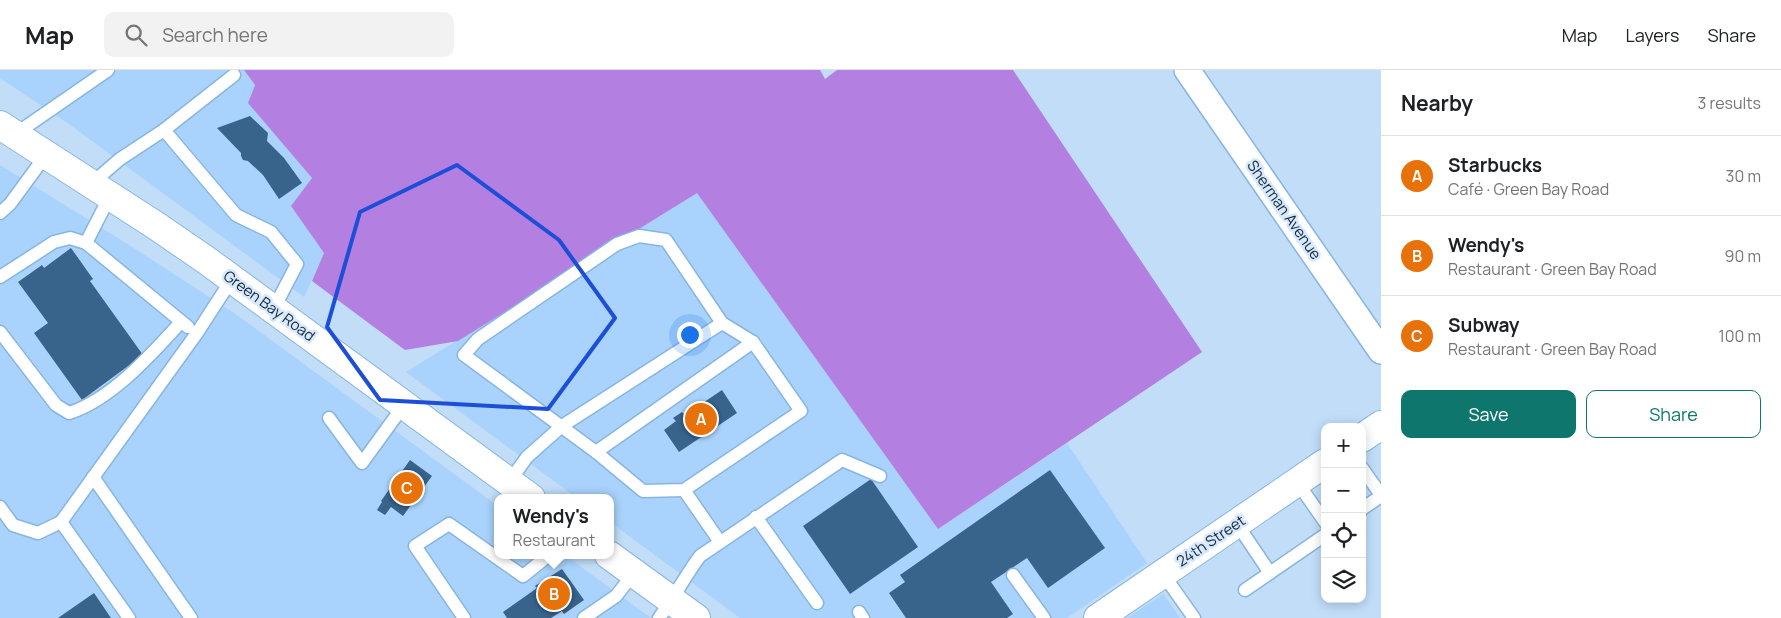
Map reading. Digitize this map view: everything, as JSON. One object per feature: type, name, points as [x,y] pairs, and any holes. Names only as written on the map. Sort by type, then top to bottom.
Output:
[{"type":"main road","name":"Green Bay Road","points":[[7,130],[162,230],[232,279],[526,494]]},
{"type":"main road","points":[[1366,435],[1381,425]]},
{"type":"main road","name":"24th Street","points":[[1098,618],[1321,466]]},
{"type":"main road","points":[[614,559],[634,574],[666,609],[696,618]]},
{"type":"street","name":"Sherman Avenue","points":[[1187,70],[1381,351]]},
{"type":"lane","points":[[7,130],[103,71]]},
{"type":"lane","points":[[86,243],[101,190],[120,159],[164,130],[234,75]]},
{"type":"lane","points":[[164,130],[236,215],[272,232],[297,264],[273,310]]},
{"type":"lane","points":[[0,213],[10,204],[46,156]]},
{"type":"lane","points":[[639,236],[666,240],[722,323],[753,342],[801,411],[684,490],[643,491],[562,426],[464,355],[478,339],[617,244],[639,236]]},
{"type":"lane","points":[[0,278],[54,242],[70,238],[86,243],[181,322],[197,333]]},
{"type":"lane","points":[[0,506],[13,525],[38,533],[61,522],[197,333],[232,279]]},
{"type":"lane","points":[[0,332],[56,405],[69,413],[84,408],[147,360],[181,322]]},
{"type":"lane","points":[[509,482],[527,457],[562,426],[722,323]]},
{"type":"lane","points":[[596,452],[753,342]]},
{"type":"lane","points":[[329,418],[362,463],[404,405]]},
{"type":"lane","points":[[666,609],[684,578],[700,556],[842,460],[880,476]]},
{"type":"lane","points":[[1366,474],[1381,495],[1366,506]]},
{"type":"lane","points":[[93,477],[191,618]]},
{"type":"lane","points":[[1297,482],[1321,516]]},
{"type":"lane","points":[[684,490],[720,542]]},
{"type":"lane","points":[[756,517],[816,604]]},
{"type":"lane","points":[[61,522],[129,618]]},
{"type":"lane","points":[[464,618],[415,546],[449,524],[494,556]]},
{"type":"lane","points":[[1237,524],[1270,573]]},
{"type":"lane","points":[[1245,590],[1321,538]]},
{"type":"lane","points":[[499,559],[523,576],[544,559]]},
{"type":"lane","points":[[584,618],[616,596],[634,574]]},
{"type":"lane","points":[[1163,574],[1194,618]]},
{"type":"lane","points":[[1013,575],[1044,618]]},
{"type":"highlighted area","points":[[457,165],[559,240],[615,318],[548,409],[380,400],[327,327],[360,212]]},
{"type":"shaded area","points":[[0,70],[244,70],[255,85],[248,103],[312,178],[291,206],[324,253],[304,297],[69,124],[0,78]]},
{"type":"shaded area","points":[[244,70],[820,70],[825,79],[837,70],[1013,70],[1202,352],[938,529],[697,193],[458,341],[405,350],[312,281],[324,253],[291,206],[312,178],[248,103],[255,85]]},
{"type":"shaded area","points":[[0,165],[237,315],[494,503],[494,559],[570,559],[651,618],[0,618]]},
{"type":"shaded area","points":[[697,192],[938,529],[1067,443],[1147,563],[1067,618],[740,618],[614,525],[614,494],[572,494],[406,372]]},
{"type":"shaded area","points":[[1163,594],[1180,618],[1127,618]]},
{"type":"building","points":[[250,116],[268,133],[267,141],[284,158],[302,183],[279,199],[263,175],[248,161],[243,160],[241,153],[217,128]]},
{"type":"building","points":[[71,248],[93,279],[90,281],[143,355],[82,400],[34,333],[48,323],[18,282],[42,265],[44,268]]},
{"type":"building","points":[[722,390],[737,413],[679,452],[664,430],[676,421],[673,418],[682,412],[685,415]]},
{"type":"building","points":[[410,460],[432,476],[403,516],[391,507],[385,515],[377,510],[381,501]]},
{"type":"building","points":[[1050,470],[1105,548],[1048,588],[1027,558],[991,582],[1013,614],[1007,618],[906,618],[889,593],[905,582],[900,575]]},
{"type":"building","points":[[871,479],[918,547],[850,594],[803,526]]},
{"type":"building","points":[[562,569],[584,600],[564,614],[562,611],[551,618],[507,618],[503,612],[537,588],[535,586]]},
{"type":"building","points":[[94,593],[111,618],[58,618]]},
{"type":"place","name":"Starbucks","points":[[701,419]]},
{"type":"place","name":"Subway","points":[[407,488]]},
{"type":"place","name":"Wendy's","points":[[554,594]]}]
